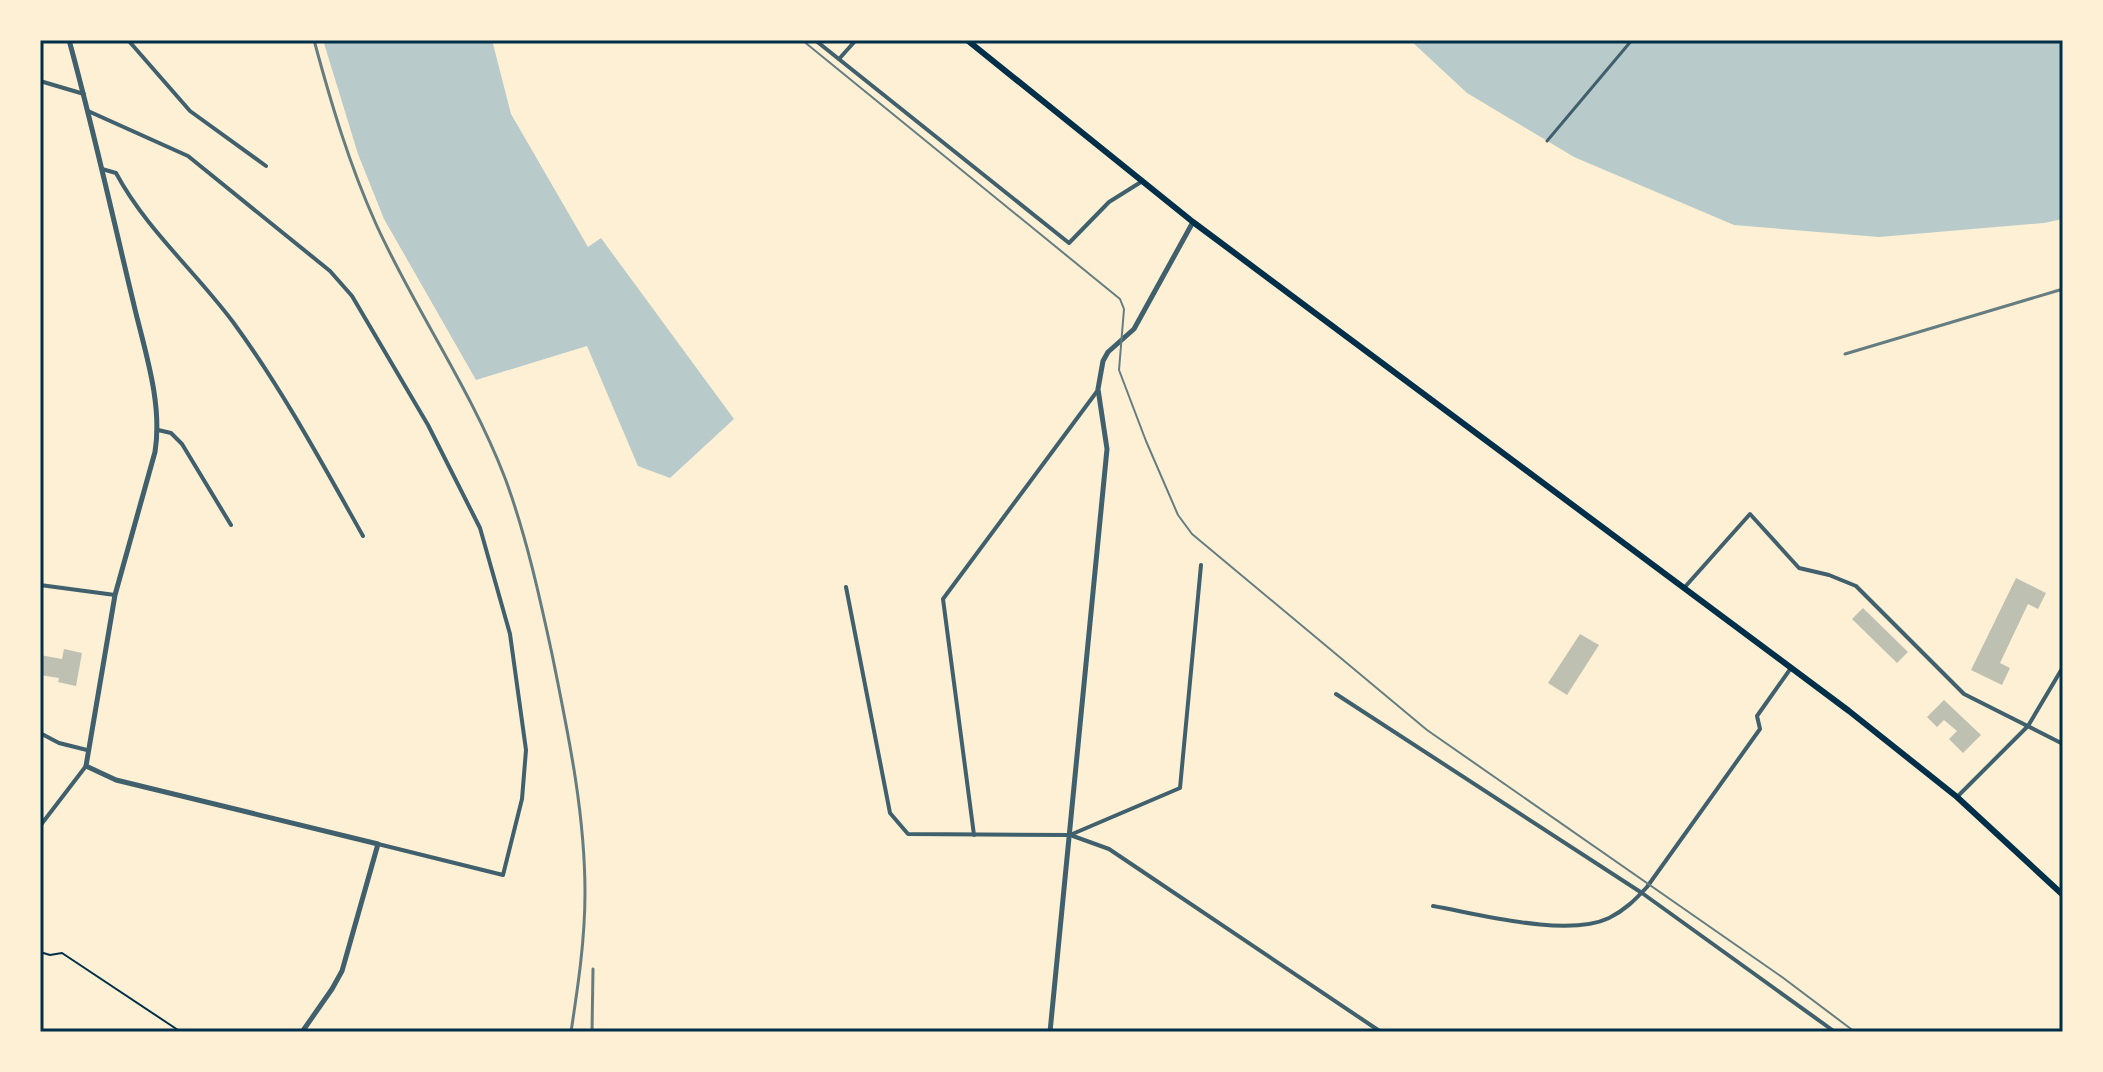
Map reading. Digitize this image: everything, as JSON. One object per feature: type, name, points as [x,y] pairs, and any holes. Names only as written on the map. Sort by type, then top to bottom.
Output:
[{"type":"main road","points":[[967,40],[1193,222],[1791,668],[1957,797],[2063,895]]},
{"type":"street","points":[[40,826],[86,766],[115,595],[155,452],[158,430],[154,399],[102,169],[69,40]]},
{"type":"street","points":[[128,40],[190,111],[266,166]]},
{"type":"street","points":[[815,40],[1069,243],[1109,202],[1141,182]]},
{"type":"street","points":[[839,59],[856,40]]},
{"type":"street","points":[[1547,141],[1632,40]]},
{"type":"street","points":[[40,81],[84,94]]},
{"type":"street","points":[[86,766],[116,780],[503,875],[522,799],[526,750],[510,634],[480,528],[428,425],[352,296],[330,271],[188,156],[88,111]]},
{"type":"street","points":[[102,169],[116,173],[144,216],[231,319],[306,433],[363,536]]},
{"type":"street","points":[[1050,1032],[1107,449],[1098,376],[1108,352],[1134,329],[1193,222]]},
{"type":"street","points":[[974,835],[943,599],[1098,389]]},
{"type":"street","points":[[158,430],[171,433],[182,444],[231,525]]},
{"type":"street","points":[[1684,588],[1750,514],[1799,568],[1856,586],[1964,694],[2063,744]]},
{"type":"street","points":[[1070,835],[1180,788],[1201,565]]},
{"type":"street","points":[[40,585],[115,595]]},
{"type":"street","points":[[846,587],[890,813],[908,834],[1070,835],[1109,849],[1381,1032]]},
{"type":"street","points":[[1957,797],[2028,726],[2063,667]]},
{"type":"street","points":[[1433,906],[1538,924],[1577,927],[1607,919],[1630,905],[1642,893],[1760,729],[1757,716],[1791,668]]},
{"type":"street","points":[[1336,694],[1642,893],[1835,1032]]},
{"type":"street","points":[[40,733],[59,743],[87,750]]},
{"type":"street","points":[[302,1032],[342,971],[378,844]]},
{"type":"path","points":[[40,952],[50,955],[62,953],[181,1032]]},
{"type":"shaded area","points":[[323,40],[492,40],[511,114],[588,247],[601,238],[734,419],[670,478],[638,466],[587,346],[476,380],[384,219],[358,154]]},
{"type":"shaded area","points":[[1410,40],[2063,40],[2063,219],[1879,237],[1734,225],[1574,157],[1467,93]]},
{"type":"building","points":[[2016,578],[2046,593],[2038,609],[2028,604],[2000,663],[2010,668],[2002,685],[1971,670]]},
{"type":"building","points":[[1863,608],[1908,652],[1897,663],[1852,619]]},
{"type":"building","points":[[1580,634],[1599,645],[1567,695],[1548,683]]},
{"type":"building","points":[[64,649],[82,653],[76,686],[58,682],[59,678],[40,675],[40,655],[62,659]]},
{"type":"building","points":[[1944,700],[1981,735],[1963,753],[1949,739],[1957,731],[1944,720],[1937,727],[1927,717]]},
{"type":"tram line","points":[[802,40],[1120,299],[1124,309],[1119,370],[1178,515],[1192,534],[1427,730],[1782,977],[1855,1032]]},
{"type":"railway","points":[[314,40],[341,133],[366,201],[391,256],[460,381],[491,445],[513,499],[532,565],[564,713],[582,833],[584,928],[571,1032]]},
{"type":"railway","points":[[1845,354],[2063,289]]},
{"type":"railway","points":[[592,1032],[593,969]]}]
